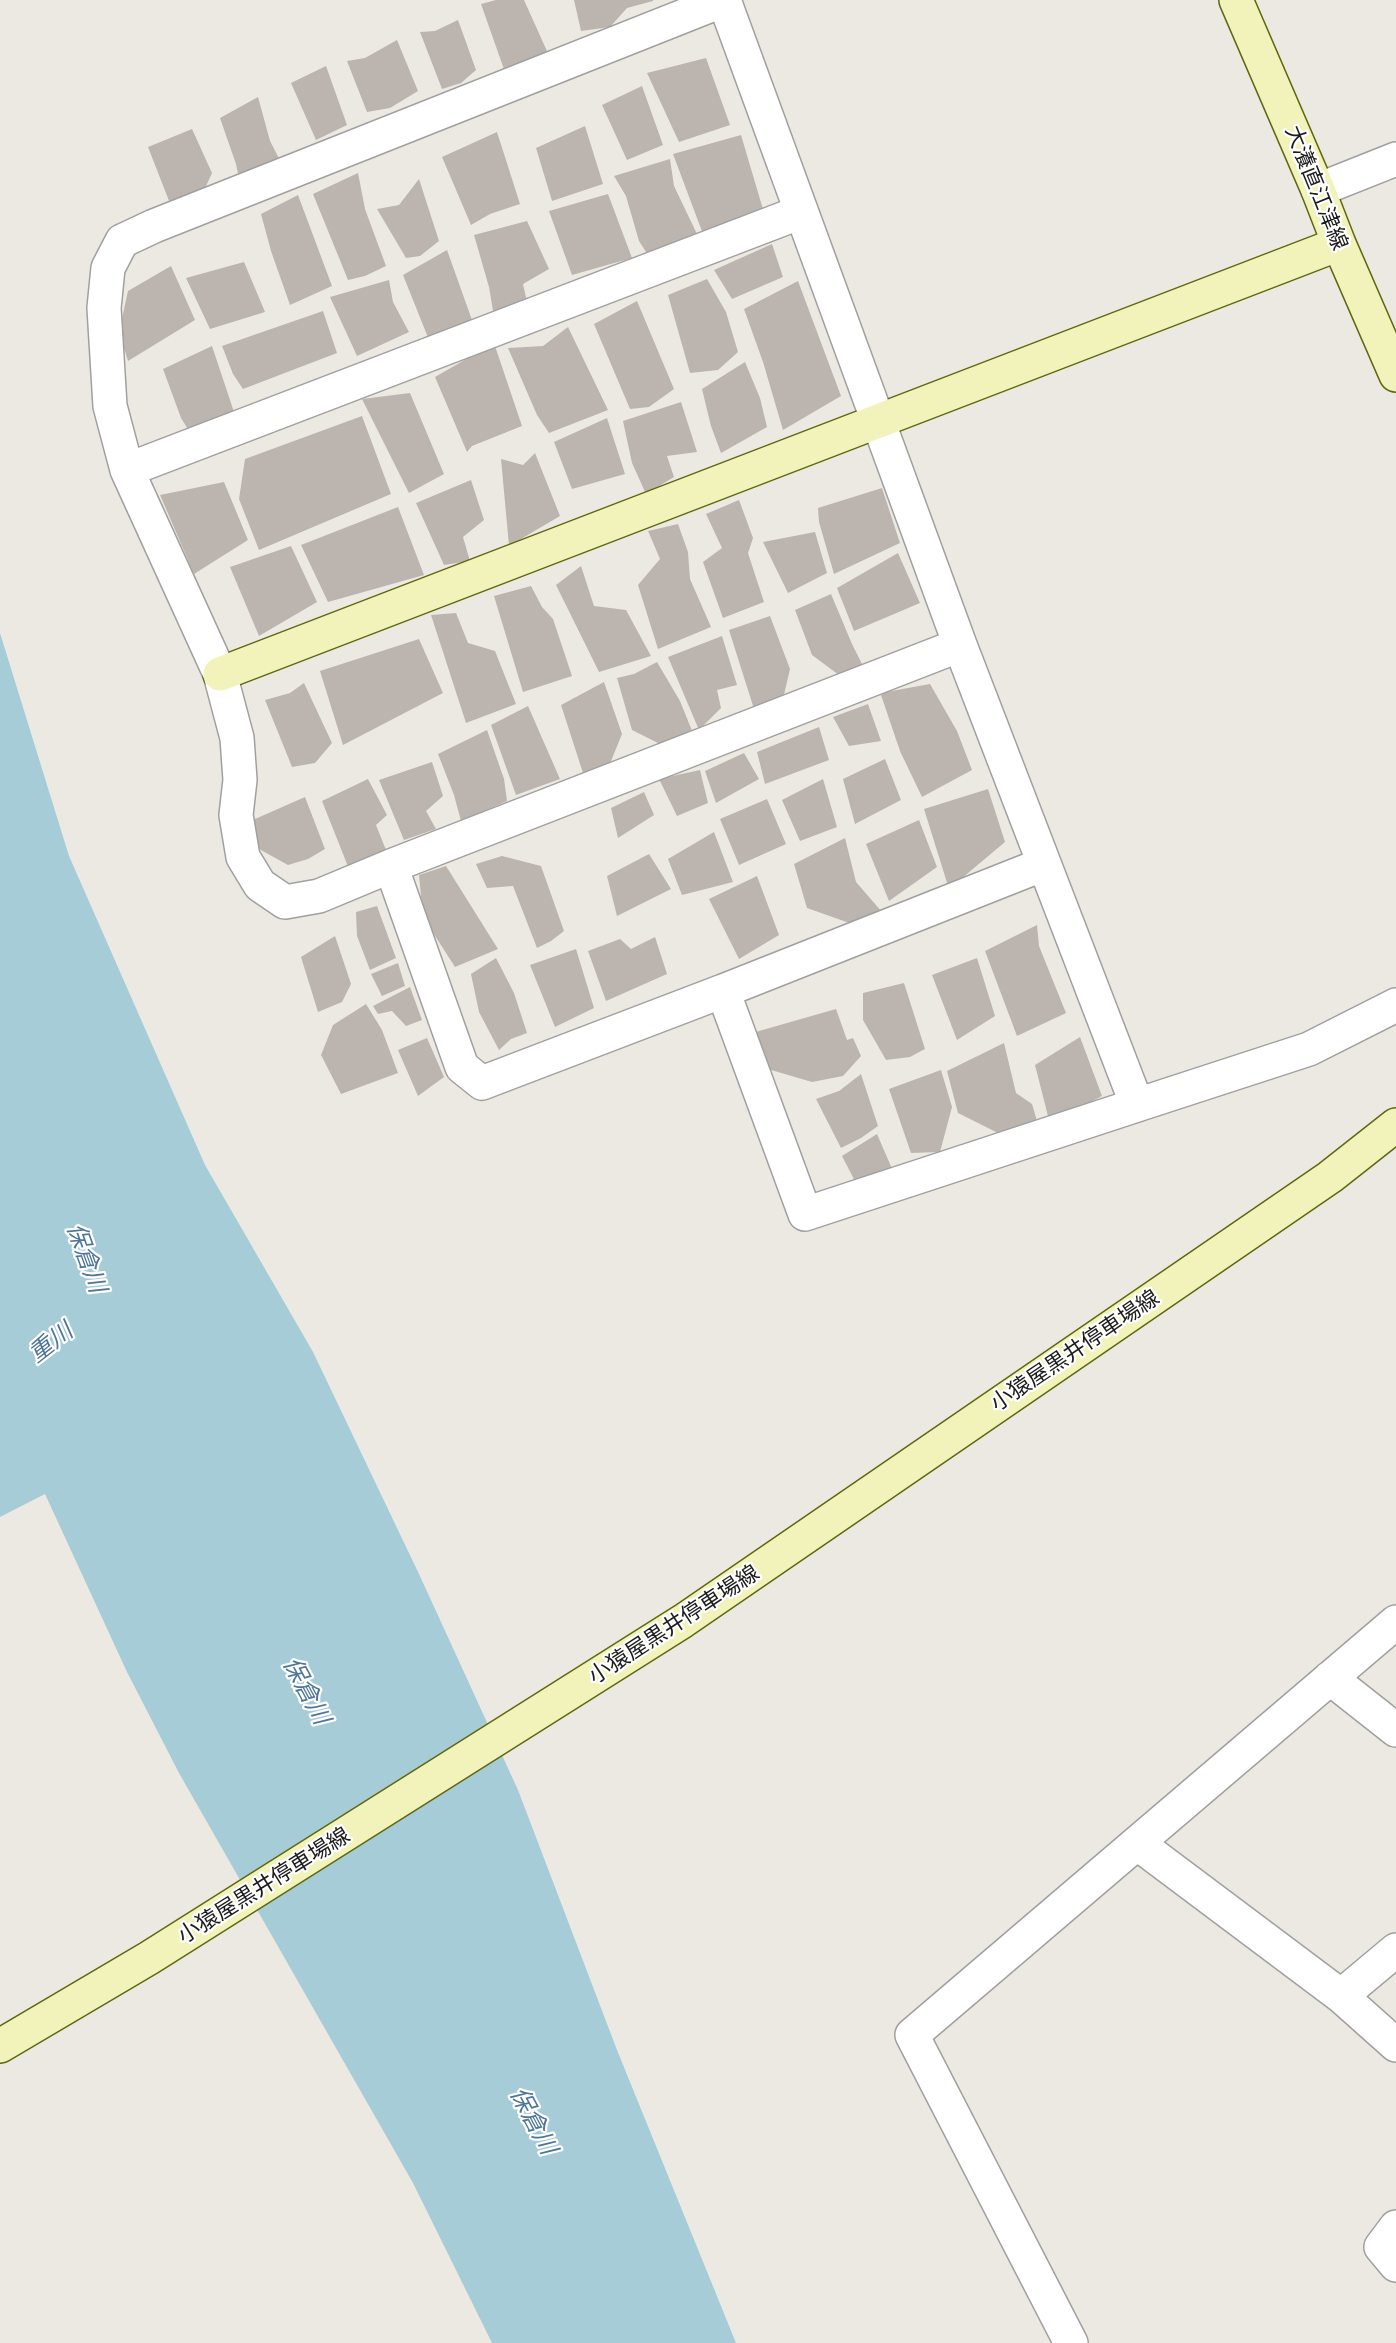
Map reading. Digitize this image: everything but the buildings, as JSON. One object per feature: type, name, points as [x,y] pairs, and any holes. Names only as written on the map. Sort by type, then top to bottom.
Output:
[{"type":"main road","name":"大瀁直江津線","points":[[1236,0],[1396,375]]},
{"type":"main road","points":[[220,674],[1339,244]]},
{"type":"main road","name":"小猿屋黒井停車場線","points":[[0,2046],[149,1958],[683,1621],[1330,1177],[1396,1125]]},
{"type":"main road","name":"小猿屋黒井停車場線","points":[[1330,1177],[1396,1140]]},
{"type":"street","points":[[960,645],[319,896],[285,902],[260,885],[243,857],[236,815],[240,780],[237,738],[220,674],[126,470],[110,406],[104,308],[108,268],[122,241],[154,226],[724,0],[960,645],[1137,1104]]},
{"type":"street","points":[[1318,190],[1396,159]]},
{"type":"street","points":[[126,470],[801,212]]},
{"type":"street","points":[[391,866],[462,1067],[482,1083],[1044,864]]},
{"type":"street","points":[[723,991],[806,1214],[1309,1049],[1396,1005]]},
{"type":"street","points":[[1071,2343],[912,2035],[1396,1622]]},
{"type":"street","points":[[1330,1678],[1396,1730]]},
{"type":"street","points":[[1137,1843],[1341,1996],[1396,2045]]},
{"type":"street","points":[[1341,1996],[1396,1950]]},
{"type":"street","points":[[1396,2226],[1381,2247],[1396,2265]]},
{"type":"water","points":[[0,633],[69,856],[205,1165],[313,1352],[419,1574],[518,1790],[617,2050],[736,2343],[492,2343],[413,2183],[179,1773],[127,1672],[45,1494],[0,1517]]},
{"type":"water label","name":"保倉川","points":[[86,1258]]},
{"type":"water label","name":"重川","points":[[51,1343]]},
{"type":"water label","name":"保倉川","points":[[306,1691]]},
{"type":"water label","name":"保倉川","points":[[533,2121]]}]
